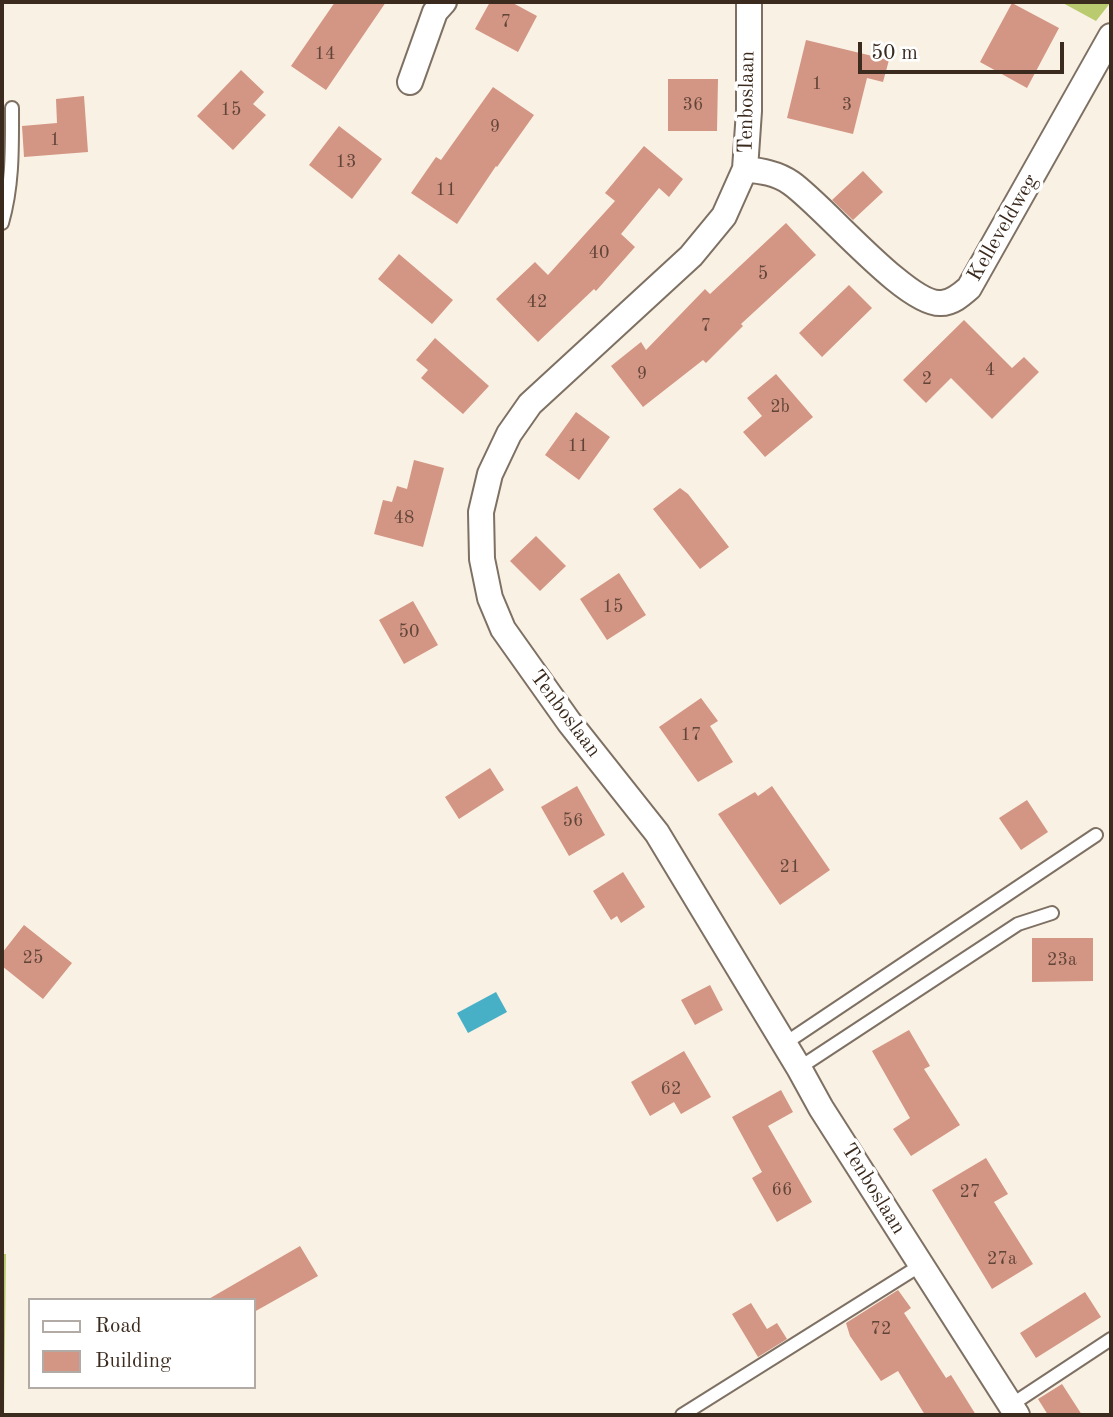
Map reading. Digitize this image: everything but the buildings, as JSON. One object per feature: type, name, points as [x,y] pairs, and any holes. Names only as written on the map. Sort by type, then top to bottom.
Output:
[{"type":"street","points":[[410,82],[435,12],[444,2]]},
{"type":"street","name":"Tenboslaan","points":[[749,2],[749,111],[745,169],[724,216],[691,256],[530,404],[514,427],[490,474],[481,512],[482,559],[490,598],[503,629],[569,722],[657,833],[821,1108],[1014,1410]]},
{"type":"street","name":"Kelleveldweg","points":[[745,169],[767,171],[790,182],[896,281],[927,302],[942,303],[956,299],[969,288],[1111,36]]},
{"type":"lane","points":[[2,223],[12,170],[12,108]]},
{"type":"lane","points":[[784,1044],[1096,835]]},
{"type":"lane","points":[[799,1068],[1018,924],[1052,914]]},
{"type":"lane","points":[[682,1415],[921,1265]]},
{"type":"lane","points":[[1014,1410],[1111,1339]]},
{"type":"green space","points":[[1061,2],[1111,2],[1096,21]]},
{"type":"green space","points":[[2,1254],[6,1254],[4,1415],[2,1415]]},
{"type":"water","points":[[496,992],[507,1012],[468,1033],[457,1013]]}]
